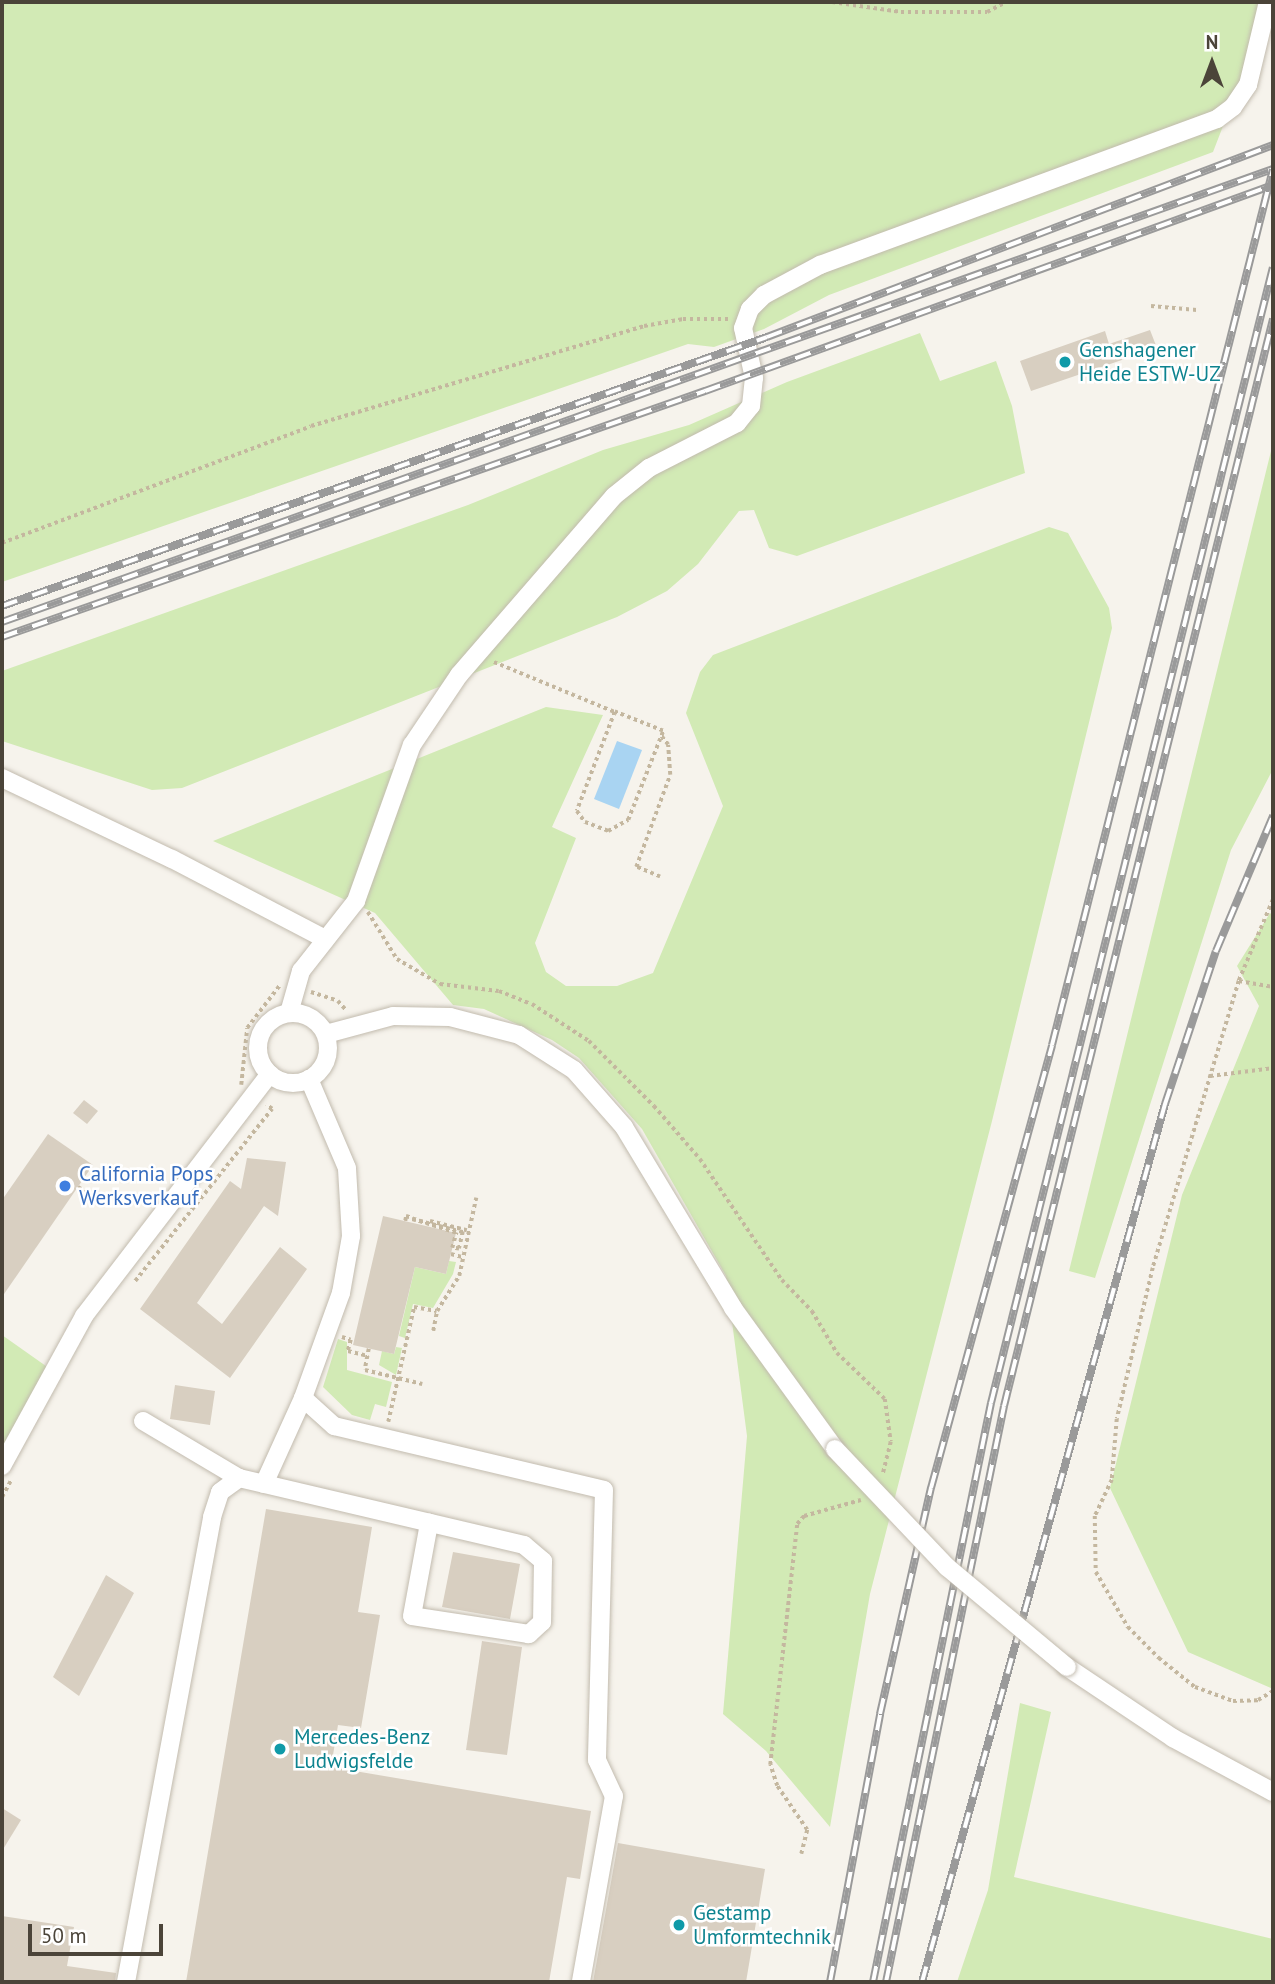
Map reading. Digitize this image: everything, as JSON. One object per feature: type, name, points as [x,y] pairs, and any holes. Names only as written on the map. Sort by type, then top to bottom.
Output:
[{"type":"street","points":[[289,1013],[293,986],[325,939],[356,901],[412,745],[476,654],[614,496],[649,468],[737,423],[751,407],[754,377],[743,340],[744,319],[764,295],[820,265],[1197,129],[1217,119],[1241,97],[1255,68],[1268,2]]},
{"type":"street","points":[[2,778],[172,859],[325,939]]},
{"type":"street","points":[[289,1013],[311,1017],[326,1034],[325,1065],[309,1079],[289,1083],[270,1074],[259,1055],[261,1034],[272,1020],[289,1013]]},
{"type":"street","points":[[326,1034],[351,1024],[393,1016],[468,1020],[519,1035],[574,1070],[624,1127],[739,1317],[835,1449],[947,1567],[1067,1667],[1172,1738],[1273,1792]]},
{"type":"street","points":[[8,1469],[84,1316],[270,1074]]},
{"type":"street","points":[[264,1484],[303,1398],[341,1293],[351,1236],[351,1197],[340,1145],[309,1079]]},
{"type":"street","points":[[303,1398],[334,1426],[604,1490],[597,1760],[614,1796],[581,1982]]},
{"type":"street","points":[[142,1421],[239,1478],[524,1545],[543,1561],[542,1622],[528,1634],[412,1616],[429,1523]]},
{"type":"street","points":[[126,1982],[212,1517],[220,1492],[239,1478]]},
{"type":"path","points":[[832,2],[901,12],[987,12],[1006,2]]},
{"type":"path","points":[[1151,306],[1197,310]]},
{"type":"path","points":[[2,543],[311,426],[644,326],[683,319],[744,319]]},
{"type":"path","points":[[476,654],[663,731],[623,826],[608,831],[585,822],[577,811],[615,712]]},
{"type":"path","points":[[660,877],[636,867],[670,775],[668,745],[661,736]]},
{"type":"path","points":[[1273,900],[1239,981],[1153,1268],[1117,1419],[1112,1480],[1095,1516],[1096,1572],[1128,1627],[1195,1687],[1233,1701],[1258,1700],[1273,1691]]},
{"type":"path","points":[[356,901],[376,920],[397,959],[440,984],[499,991],[532,1004],[589,1041],[654,1106],[700,1159],[782,1280],[812,1311],[837,1353],[885,1399],[891,1442],[879,1482]]},
{"type":"path","points":[[1239,981],[1273,987]]},
{"type":"path","points":[[252,1097],[239,1084],[247,1028],[276,985],[293,986],[338,1001],[345,1007],[351,1024]]},
{"type":"path","points":[[1210,1076],[1273,1068]]},
{"type":"path","points":[[130,1288],[272,1109]]},
{"type":"path","points":[[78,1187],[88,1193]]},
{"type":"path","points":[[433,1331],[437,1311],[459,1276],[476,1198]]},
{"type":"path","points":[[405,1221],[406,1216],[468,1230]]},
{"type":"path","points":[[412,1219],[463,1232],[459,1249],[452,1248],[456,1233],[412,1219]]},
{"type":"path","points":[[451,1254],[463,1257]]},
{"type":"path","points":[[384,1437],[414,1307],[437,1311]]},
{"type":"path","points":[[326,1334],[351,1340],[348,1351],[368,1356]]},
{"type":"path","points":[[397,1342],[406,1343]]},
{"type":"path","points":[[369,1349],[365,1370],[422,1384]]},
{"type":"path","points":[[2,1497],[8,1469]]},
{"type":"path","points":[[801,1854],[807,1830],[777,1786],[770,1765],[797,1524],[804,1516],[855,1504],[869,1495]]},
{"type":"green space","points":[[2,2],[1258,2],[1252,51],[1213,152],[829,295],[764,329],[714,347],[688,344],[2,582]]},
{"type":"green space","points":[[920,333],[940,381],[996,361],[1012,406],[1025,473],[797,556],[769,548],[754,510],[739,511],[698,564],[667,591],[617,617],[182,788],[152,790],[2,741],[2,671],[468,505],[603,450],[689,425],[787,382]]},
{"type":"green space","points":[[1273,443],[1273,769],[1231,850],[1095,1278],[1069,1271]]},
{"type":"green space","points":[[1049,527],[1068,533],[1109,608],[1112,628],[992,1121],[870,1594],[830,1827],[766,1751],[723,1714],[747,1436],[726,1276],[642,1129],[579,1058],[552,1040],[484,1009],[453,1005],[375,913],[213,841],[546,707],[603,715],[552,827],[576,838],[535,943],[546,972],[566,986],[617,986],[653,973],[723,806],[686,713],[700,672],[713,655]]},
{"type":"green space","points":[[1270,913],[1273,916],[1273,1689],[1188,1652],[1110,1488],[1182,1195],[1259,1006],[1237,966]]},
{"type":"green space","points":[[449,1261],[456,1262],[453,1274],[433,1308],[413,1304],[405,1338],[399,1336],[415,1267],[446,1274]]},
{"type":"green space","points":[[2,1335],[53,1371],[2,1466]]},
{"type":"green space","points":[[338,1339],[347,1342],[347,1370],[392,1382],[386,1407],[375,1404],[370,1420],[352,1415],[323,1387]]},
{"type":"green space","points":[[396,1347],[402,1348],[396,1375],[379,1365],[382,1351],[394,1354]]},
{"type":"green space","points":[[1020,1703],[1051,1712],[1014,1877],[1273,1939],[1273,1982],[957,1982],[988,1890]]},
{"type":"water","points":[[617,741],[642,750],[619,809],[594,799]]},
{"type":"building","name":"Genshagener Heide ESTW-UZ","points":[[1150,330],[1157,348],[1031,391],[1020,361],[1105,331],[1109,344]]},
{"type":"building","points":[[84,1100],[98,1111],[87,1124],[73,1113]]},
{"type":"building","points":[[48,1134],[93,1165],[2,1297],[2,1200]]},
{"type":"building","points":[[247,1158],[286,1162],[278,1216],[264,1206],[197,1303],[222,1324],[280,1247],[307,1269],[230,1378],[140,1309],[230,1181],[241,1189]]},
{"type":"building","points":[[383,1216],[456,1233],[446,1274],[415,1267],[394,1354],[353,1345]]},
{"type":"building","points":[[175,1385],[215,1391],[210,1425],[170,1419]]},
{"type":"building","name":"Mercedes-Benz Ludwigsfelde","points":[[266,1509],[372,1527],[358,1612],[380,1615],[361,1728],[338,1725],[331,1767],[591,1811],[580,1879],[567,1877],[549,1982],[186,1982]]},
{"type":"building","points":[[453,1552],[520,1564],[510,1619],[442,1607]]},
{"type":"building","points":[[106,1575],[134,1593],[79,1696],[53,1677]]},
{"type":"building","points":[[482,1641],[522,1647],[507,1755],[466,1750]]},
{"type":"building","points":[[2,1808],[21,1820],[2,1851]]},
{"type":"building","name":"Gestamp Umformtechnik","points":[[618,1843],[765,1869],[746,1982],[593,1982]]},
{"type":"building","points":[[2,1916],[74,1927],[67,1966],[116,1973],[115,1982],[2,1982]]},
{"type":"railway","points":[[2,606],[767,337],[1273,145]]},
{"type":"railway","points":[[2,622],[1273,169]]},
{"type":"railway","points":[[830,1982],[880,1714],[931,1488],[1052,1045],[1273,169]]},
{"type":"railway","points":[[2,637],[705,391],[1273,185]]},
{"type":"railway","points":[[873,1982],[991,1403],[1273,267]]},
{"type":"railway","points":[[886,1982],[1004,1406],[1273,319]]},
{"type":"railway","points":[[922,1982],[1165,1104],[1216,951],[1273,816]]},
{"type":"place","name":"Genshagener Heide ESTW-UZ","points":[[1065,362]]},
{"type":"place","name":"California Pops Werksverkauf","points":[[65,1186]]},
{"type":"place","name":"Mercedes-Benz Ludwigsfelde","points":[[280,1749]]},
{"type":"place","name":"Gestamp Umformtechnik","points":[[679,1925]]}]
